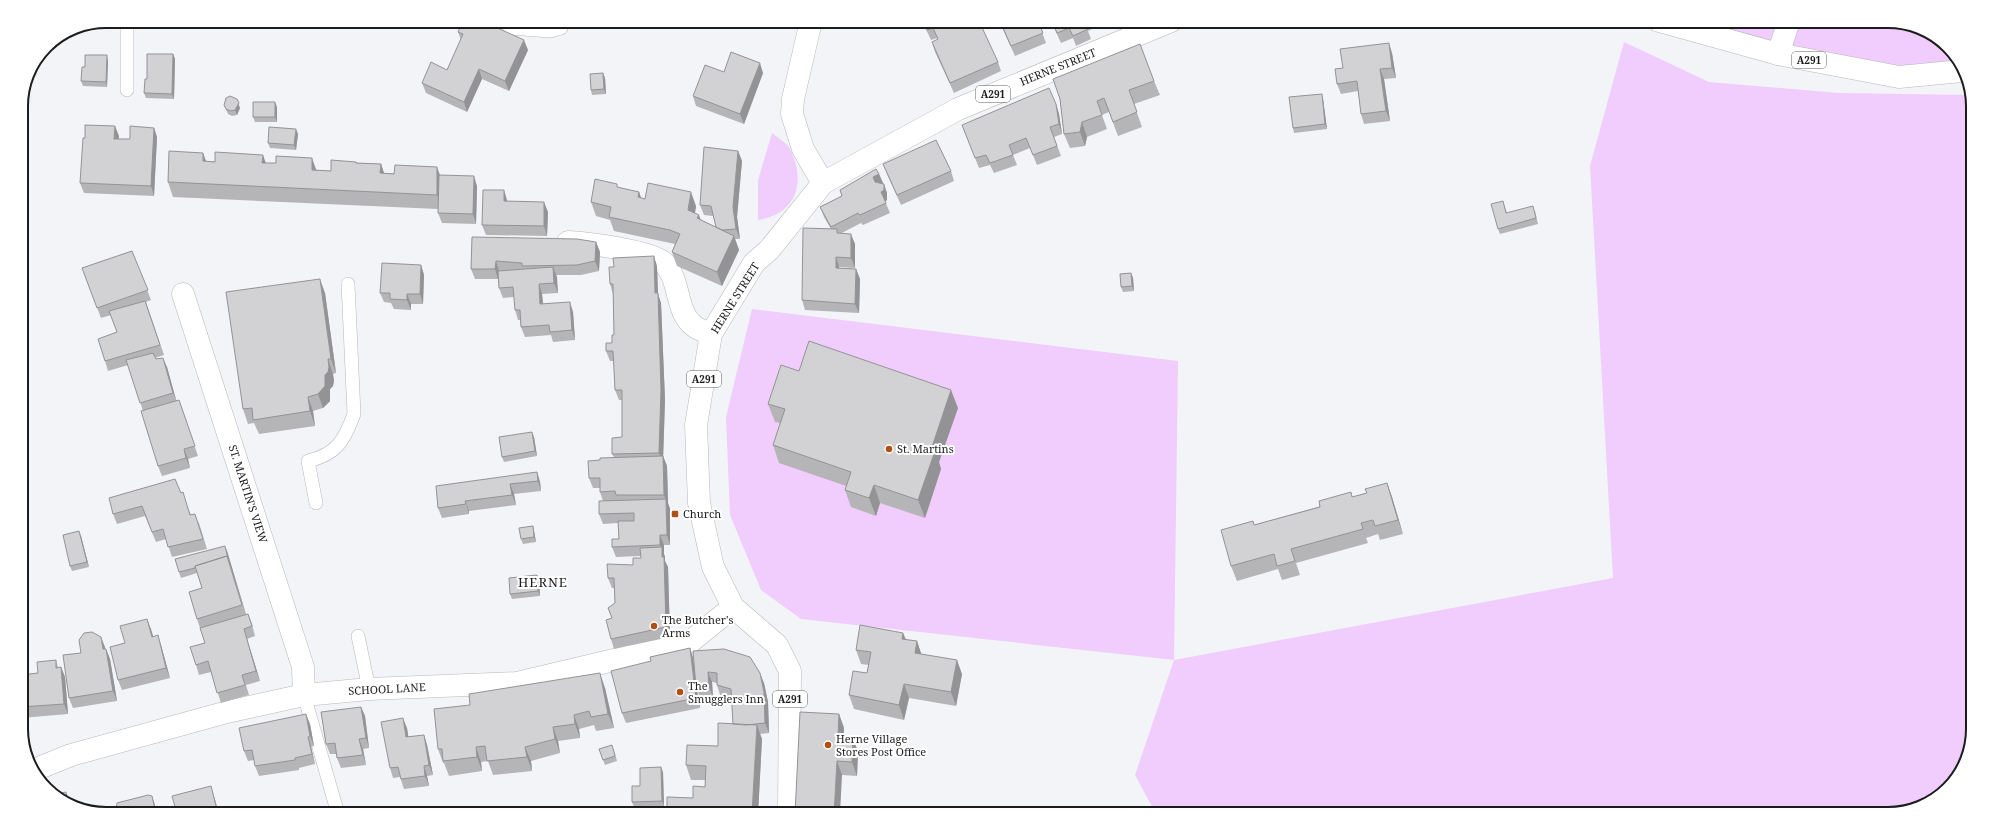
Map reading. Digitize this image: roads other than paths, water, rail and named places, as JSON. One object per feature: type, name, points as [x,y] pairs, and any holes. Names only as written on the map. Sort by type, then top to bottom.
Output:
[{"type":"street","points":[[809,28],[793,99],[792,114],[804,149],[823,184]]},
{"type":"street","name":"HERNE STREET","points":[[789,807],[790,671],[777,645],[733,607],[713,566],[699,503],[696,425],[711,334],[754,263],[769,250],[823,184],[958,109],[1153,28]]},
{"type":"street","name":"A291","points":[[1684,28],[1778,54],[1899,77],[1958,71]]},
{"type":"street","points":[[1778,54],[1787,28]]},
{"type":"street","points":[[548,242],[587,242],[640,253],[663,262],[674,279],[684,312],[694,326],[711,334]]},
{"type":"street","name":"ST. MARTIN'S VIEW","points":[[183,294],[303,667],[304,695]]},
{"type":"street","name":"SCHOOL LANE","points":[[38,768],[78,753],[227,712],[304,695],[369,689],[517,683],[690,642],[733,607]]},
{"type":"lane","points":[[127,28],[127,90]]},
{"type":"lane","points":[[510,28],[550,32],[561,28]]},
{"type":"lane","points":[[316,502],[308,461],[320,458],[336,449],[347,434],[354,414],[348,284]]},
{"type":"lane","points":[[358,636],[369,689]]},
{"type":"lane","points":[[304,695],[336,807]]},
{"type":"place","name":"St. Martins","points":[[889,449]]},
{"type":"place","name":"Church","points":[[675,514]]},
{"type":"place","name":"The Butcher's Arms","points":[[654,626]]},
{"type":"place","name":"The Smugglers Inn","points":[[680,692]]},
{"type":"place","name":"Herne Village Stores Post Office","points":[[828,745]]},
{"type":"district","name":"HERNE","points":[[543,582]]}]
